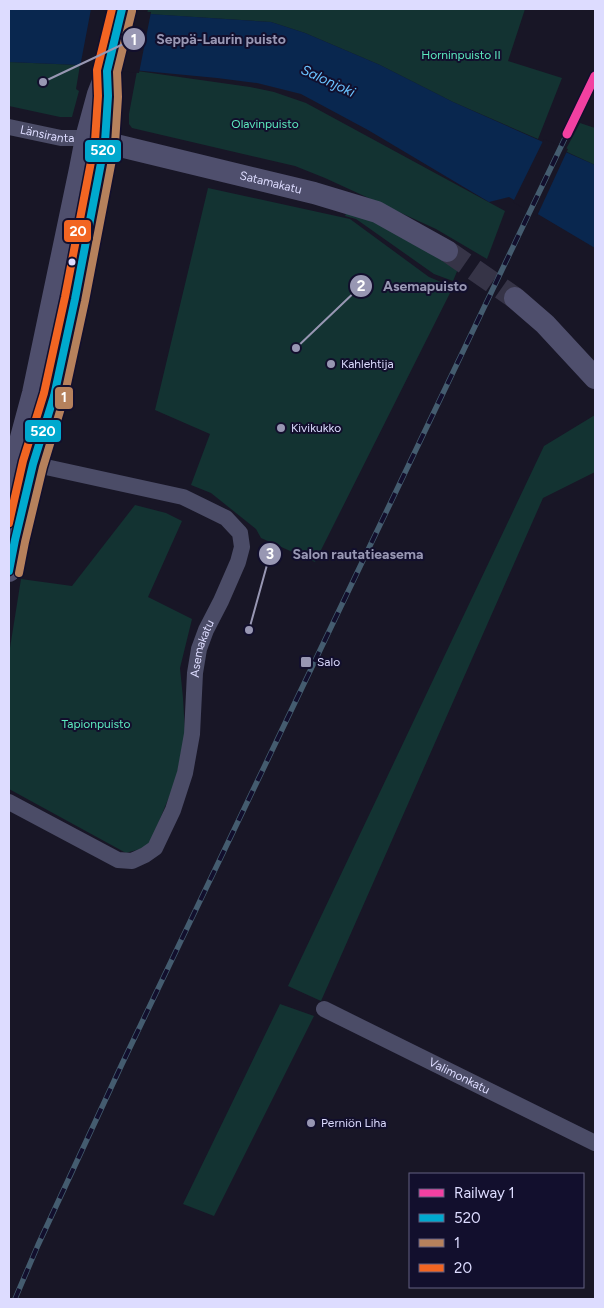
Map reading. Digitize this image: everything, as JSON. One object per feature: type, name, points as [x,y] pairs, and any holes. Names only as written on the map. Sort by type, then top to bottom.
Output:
[{"type":"main road","points":[[9,571],[15,540],[19,461],[33,393],[50,366],[80,169],[96,140],[107,71],[122,9]]},
{"type":"main road","name":"Satamakatu","points":[[96,140],[314,193],[377,212],[446,251]]},
{"type":"main road","points":[[515,298],[545,324],[595,378]]},
{"type":"main road","points":[[9,482],[19,461]]},
{"type":"street","name":"Länsiranta","points":[[9,127],[61,138],[96,140]]},
{"type":"street","name":"Asemakatu","points":[[9,802],[118,860],[132,861],[145,856],[155,848],[173,810],[185,773],[192,734],[195,673],[199,649],[238,562],[242,548],[240,533],[226,518],[183,497],[19,461]]},
{"type":"street","name":"Valimonkatu","points":[[324,1009],[595,1142]]},
{"type":"green space","name":"Horninpuisto II","points":[[148,9],[525,9],[508,61],[562,78],[538,139],[453,102],[380,65],[305,33],[271,22],[147,14]]},
{"type":"green space","points":[[9,62],[80,65],[76,89],[79,91],[72,117],[60,117],[9,106]]},
{"type":"green space","name":"Olavinpuisto","points":[[137,71],[250,87],[274,92],[306,103],[505,211],[487,259],[436,229],[295,166],[132,128],[129,124],[129,114]]},
{"type":"green space","points":[[580,123],[595,128],[595,165],[565,151]]},
{"type":"green space","points":[[208,188],[350,219],[429,277],[453,287],[315,562],[261,538],[256,529],[211,493],[191,485],[210,434],[155,410]]},
{"type":"green space","points":[[347,211],[369,215],[421,244],[458,269],[453,281],[434,274],[356,219],[345,216]]},
{"type":"green space","points":[[595,415],[595,472],[543,498],[321,1001],[288,986],[544,446]]},
{"type":"green space","name":"Tapionpuisto","points":[[135,505],[166,513],[182,521],[148,597],[192,619],[180,668],[185,732],[176,780],[147,847],[126,853],[9,789],[9,654],[21,579],[72,586]]},
{"type":"green space","points":[[280,1004],[314,1016],[214,1216],[183,1204]]},
{"type":"water","name":"Salonjoki","points":[[9,9],[74,9],[271,22],[305,33],[380,65],[453,102],[595,165],[595,248],[509,197],[489,202],[368,130],[301,94],[257,83],[217,78],[80,65],[9,62]]},
{"type":"pier","points":[[91,9],[151,12],[139,73],[80,67]]},
{"type":"pier","points":[[544,139],[568,149],[537,216],[513,202]]},
{"type":"tunnel","points":[[447,251],[515,298]]},
{"type":"railway","points":[[15,1299],[122,1064],[567,134]]},
{"type":"rail line","name":"1","points":[[567,134],[595,76]]},
{"type":"transit line","name":"20","points":[[9,523],[23,461],[44,393],[65,297],[95,141],[98,96],[97,70],[112,9]]},
{"type":"transit line","name":"520","points":[[9,571],[33,464],[54,396],[75,299],[105,142],[108,96],[107,71],[122,9]]},
{"type":"transit line","name":"1","points":[[19,573],[43,467],[64,398],[85,301],[115,144],[118,97],[117,72],[132,11]]},
{"type":"place","name":"Seppä-Laurin puisto","points":[[43,82]]},
{"type":"place","name":"Asemapuisto","points":[[296,348]]},
{"type":"place","name":"Kahlehtija","points":[[331,364]]},
{"type":"place","name":"Kivikukko","points":[[281,428]]},
{"type":"place","name":"Salon rautatieasema","points":[[249,630]]},
{"type":"place","name":"Salo","points":[[306,662]]},
{"type":"place","name":"Perniön Liha","points":[[311,1123]]}]
